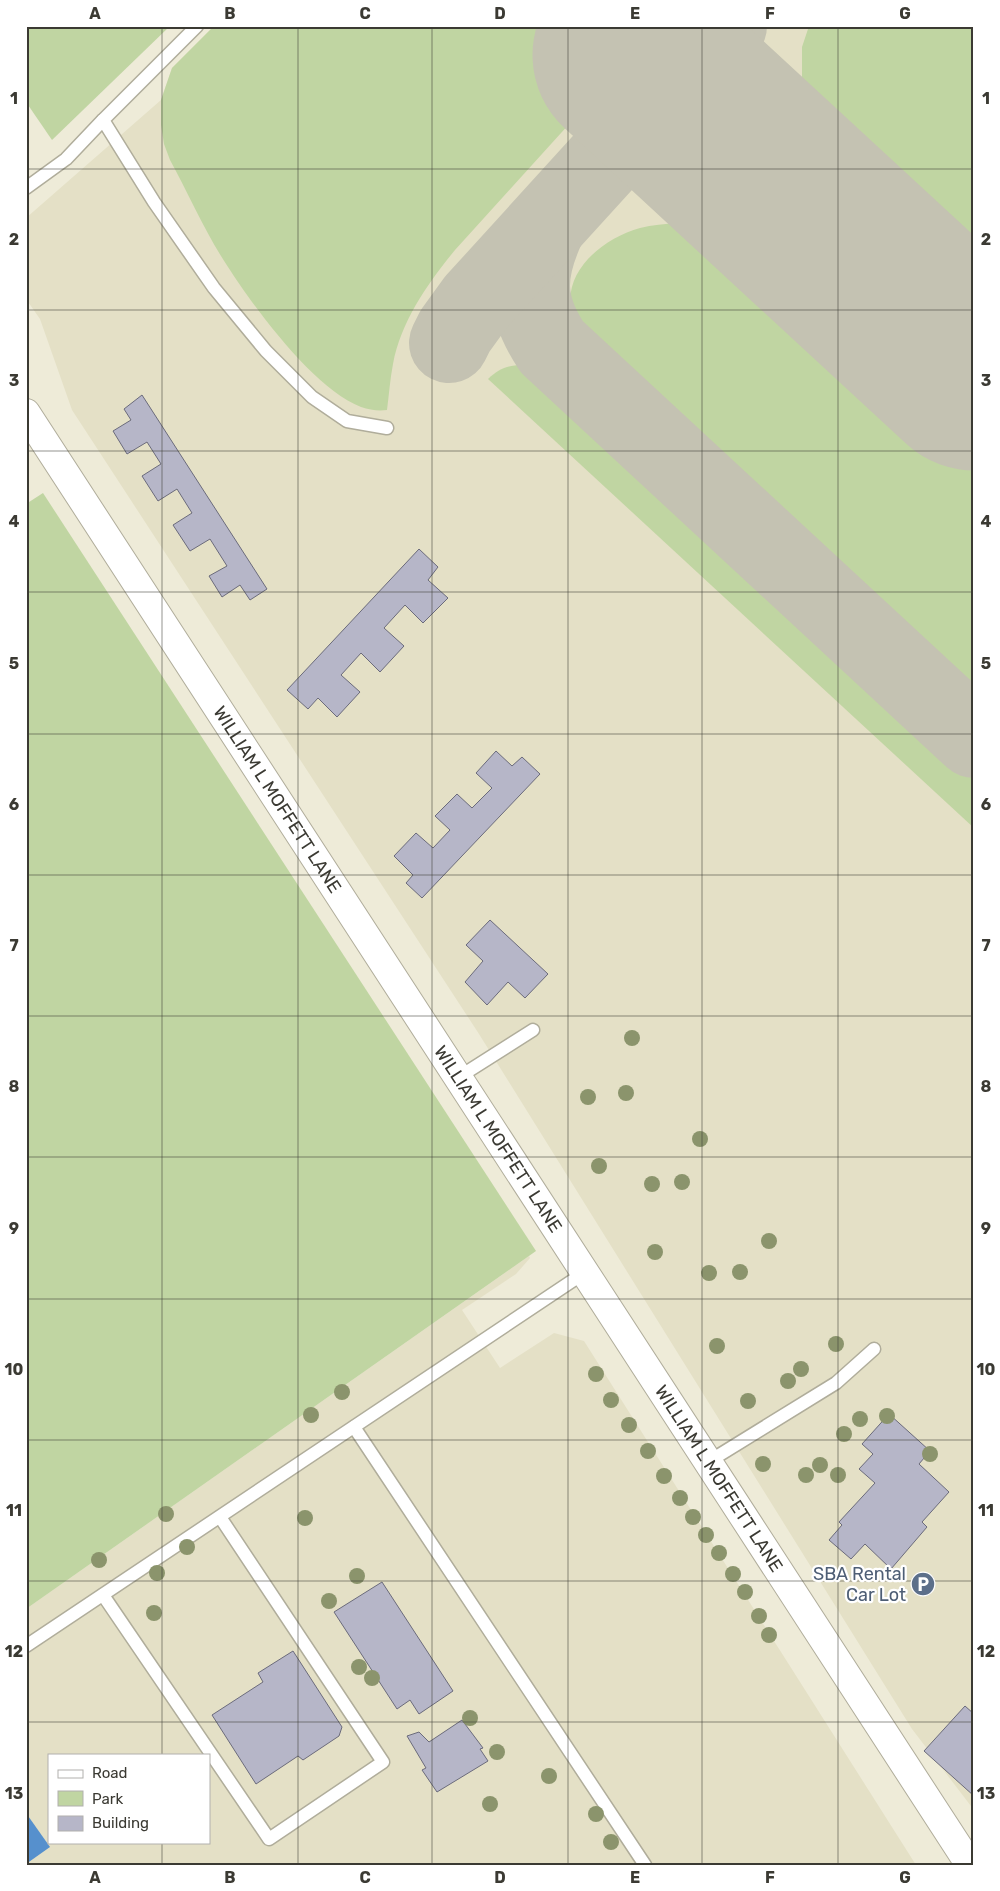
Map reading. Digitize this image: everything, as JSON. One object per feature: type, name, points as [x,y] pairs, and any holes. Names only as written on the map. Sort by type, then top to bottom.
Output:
[{"type":"street","name":"WILLIAM L MOFFETT LANE","points":[[27,416],[459,1077],[584,1273],[970,1865]]},
{"type":"lane","points":[[26,188],[66,159],[197,26]]},
{"type":"lane","points":[[103,120],[154,202],[214,288],[266,351],[312,397],[348,421],[386,428]]},
{"type":"lane","points":[[459,1077],[533,1030]]},
{"type":"lane","points":[[26,1646],[584,1273]]},
{"type":"lane","points":[[708,1462],[836,1383],[874,1349]]},
{"type":"lane","points":[[354,1427],[644,1865]]},
{"type":"lane","points":[[103,1595],[269,1839],[383,1762],[220,1517]]},
{"type":"shaded area","points":[[214,26],[974,26],[974,1810],[912,1729],[479,1034],[72,410],[40,319],[26,299],[26,218],[161,100],[172,68]]},
{"type":"shaded area","points":[[529,1256],[530,1258],[516,1274],[462,1310],[500,1368],[554,1333],[584,1341],[916,1865],[26,1865],[26,1609]]},
{"type":"green space","points":[[26,26],[170,26],[52,140],[26,102]]},
{"type":"green space","points":[[214,26],[658,26],[455,250],[435,276],[417,303],[402,333],[393,364],[387,410],[371,410],[343,398],[325,384],[287,346],[270,325],[220,254],[170,160],[164,144],[161,125],[161,100],[172,68]]},
{"type":"green space","points":[[809,26],[974,26],[974,301],[849,186],[823,152],[811,129],[802,90],[802,47]]},
{"type":"green space","points":[[678,223],[733,233],[974,455],[974,698],[600,354],[580,333],[570,304],[572,288],[577,274],[586,261],[597,250],[625,233],[645,227]]},
{"type":"green space","points":[[522,365],[530,367],[542,375],[974,774],[974,828],[488,379],[503,368]]},
{"type":"green space","points":[[43,493],[536,1251],[26,1609],[26,504]]},
{"type":"water","points":[[26,1813],[50,1847],[26,1864]]},
{"type":"building","points":[[142,395],[267,589],[250,600],[240,585],[222,597],[209,576],[227,566],[210,539],[190,551],[173,525],[192,513],[177,489],[158,501],[142,476],[161,464],[147,442],[127,454],[113,431],[131,420],[124,409]]},
{"type":"building","points":[[419,549],[438,567],[428,580],[448,598],[423,623],[405,605],[384,628],[404,646],[380,672],[361,653],[341,675],[360,692],[337,717],[318,698],[308,709],[287,690]]},
{"type":"building","points":[[496,751],[512,766],[522,757],[540,774],[422,898],[406,883],[413,875],[394,856],[416,833],[433,848],[450,830],[435,816],[457,794],[472,808],[492,788],[476,773]]},
{"type":"building","points":[[490,920],[548,974],[525,998],[508,982],[487,1005],[465,982],[483,961],[466,945]]},
{"type":"building","points":[[889,1414],[930,1451],[919,1464],[949,1492],[922,1522],[927,1527],[891,1569],[865,1544],[851,1559],[829,1540],[842,1525],[839,1522],[875,1483],[859,1469],[873,1454],[862,1444]]},
{"type":"building","points":[[382,1582],[453,1691],[419,1714],[410,1700],[397,1709],[334,1612]]},
{"type":"building","points":[[293,1651],[342,1727],[339,1736],[303,1760],[298,1756],[256,1784],[212,1715],[263,1682],[258,1673]]},
{"type":"building","points":[[965,1706],[974,1714],[974,1796],[924,1751]]},
{"type":"building","points":[[462,1720],[483,1748],[480,1749],[488,1761],[437,1792],[422,1770],[426,1768],[407,1736],[419,1732],[429,1742]]},
{"type":"taxiway","points":[[449,343],[455,331],[476,302],[727,26]]},
{"type":"taxiway","points":[[545,228],[533,260],[530,289],[536,317],[552,347],[974,738]]},
{"type":"runway","points":[[632,55],[974,371]]},
{"type":"place","name":"SBA Rental Car Lot","points":[[923,1584]]}]
